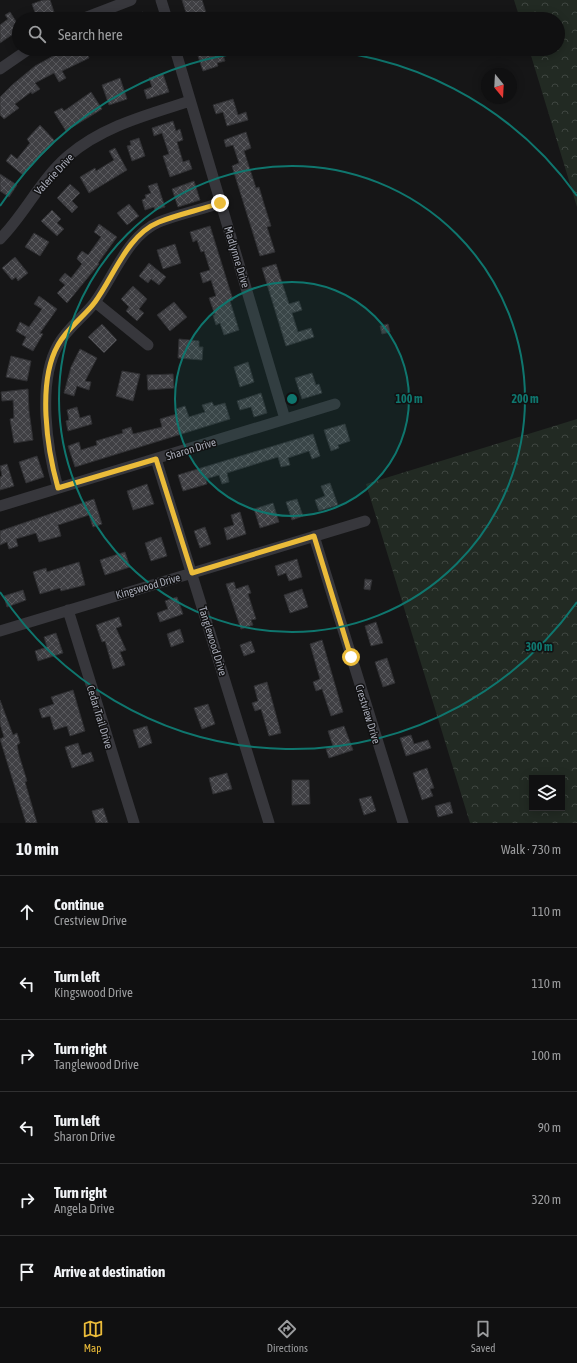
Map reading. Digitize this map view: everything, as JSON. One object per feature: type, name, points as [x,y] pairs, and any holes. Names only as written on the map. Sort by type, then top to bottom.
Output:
[{"type":"street","points":[[100,12],[131,0]]},
{"type":"street","points":[[161,0],[165,12]]},
{"type":"street","points":[[0,70],[19,56]]},
{"type":"street","name":"Madlynne Drive","points":[[177,56],[285,419]]},
{"type":"street","name":"Valerie Drive","points":[[0,240],[9,231],[32,197],[67,157],[100,133],[190,101]]},
{"type":"street","points":[[58,488],[48,432],[45,389],[57,346],[62,338],[95,302],[130,247],[142,233],[158,222],[220,203]]},
{"type":"street","points":[[95,302],[148,345]]},
{"type":"street","name":"Sharon Drive","points":[[0,506],[335,404]]},
{"type":"street","name":"Tanglewood Drive","points":[[156,459],[268,823]]},
{"type":"street","name":"Kingswood Drive","points":[[0,631],[365,521]]},
{"type":"street","name":"Crestview Drive","points":[[314,536],[404,823]]},
{"type":"street","name":"Cedar Trail Drive","points":[[68,610],[134,823]]},
{"type":"green space","points":[[514,0],[577,0],[577,207],[531,56],[565,56],[565,12],[518,12]]},
{"type":"green space","points":[[577,419],[577,823],[470,823],[366,484]]},
{"type":"building","points":[[43,0],[50,0],[54,12],[35,12],[32,4]]},
{"type":"building","points":[[182,0],[202,0],[206,12],[186,12]]},
{"type":"building","points":[[10,12],[12,15],[12,35],[0,43],[0,25],[8,19],[5,15]]},
{"type":"building","points":[[53,56],[88,56],[89,58],[62,71],[66,78],[59,82],[54,73],[35,83],[40,89],[32,94],[31,92],[15,104],[19,108],[4,119],[0,115],[0,97],[35,66]]},
{"type":"building","points":[[198,56],[223,56],[225,61],[217,63],[218,66],[203,71]]},
{"type":"building","points":[[163,74],[169,92],[147,99],[144,90],[152,87],[149,78]]},
{"type":"building","points":[[120,78],[127,99],[109,105],[102,85]]},
{"type":"building","points":[[91,92],[102,109],[66,131],[54,112],[62,108],[64,111]]},
{"type":"building","points":[[233,99],[238,115],[246,112],[248,120],[227,126],[223,112],[216,114],[213,105]]},
{"type":"building","points":[[173,121],[176,131],[180,129],[183,140],[177,142],[183,162],[189,160],[192,169],[170,177],[163,156],[169,154],[162,133],[154,136],[152,128]]},
{"type":"building","points":[[40,125],[55,141],[23,175],[6,161],[11,154],[17,159],[30,143],[27,139]]},
{"type":"building","points":[[246,132],[251,148],[244,151],[256,188],[259,187],[271,226],[267,227],[275,252],[260,256],[232,166],[239,163],[233,145],[226,147],[224,140]]},
{"type":"building","points":[[139,138],[145,156],[132,161],[127,146],[131,145],[130,141]]},
{"type":"building","points":[[115,148],[127,170],[89,193],[80,177],[95,168],[96,171],[114,160],[109,151]]},
{"type":"building","points":[[0,174],[17,185],[9,197],[0,191]]},
{"type":"building","points":[[194,181],[200,200],[178,207],[172,189]]},
{"type":"building","points":[[157,183],[165,207],[155,210],[154,207],[145,210],[142,200],[146,198],[145,195],[151,193],[148,186]]},
{"type":"building","points":[[70,184],[80,193],[72,201],[78,207],[72,213],[57,198]]},
{"type":"building","points":[[129,204],[139,216],[127,225],[117,213]]},
{"type":"building","points":[[52,210],[61,219],[57,223],[64,229],[57,236],[41,221]]},
{"type":"building","points":[[99,224],[117,237],[98,263],[99,264],[67,303],[57,293],[65,285],[59,280],[65,273],[71,278],[82,264],[77,259],[78,256],[82,251],[88,255],[101,237],[94,232]]},
{"type":"building","points":[[210,226],[233,300],[230,301],[239,330],[224,335],[220,323],[216,325],[213,315],[215,315],[209,298],[216,296],[211,280],[203,283],[200,273],[210,270],[204,251],[201,252],[197,240],[193,242],[190,232]]},
{"type":"building","points":[[34,233],[49,242],[40,256],[25,247]]},
{"type":"building","points":[[175,244],[181,263],[163,269],[157,250]]},
{"type":"building","points":[[15,257],[28,273],[18,281],[16,277],[12,280],[2,268]]},
{"type":"building","points":[[149,263],[166,277],[159,285],[151,279],[148,283],[139,276]]},
{"type":"building","points":[[276,264],[289,304],[299,301],[302,310],[292,313],[298,332],[311,328],[314,337],[286,346],[262,268]]},
{"type":"building","points":[[133,286],[147,299],[139,309],[144,313],[137,321],[126,311],[129,307],[121,299]]},
{"type":"building","points":[[39,296],[57,309],[40,333],[43,334],[33,351],[22,345],[26,337],[16,331],[20,322],[29,327],[42,309],[34,304]]},
{"type":"building","points":[[174,302],[187,317],[170,331],[157,315]]},
{"type":"building","points":[[102,324],[117,340],[104,353],[88,337]]},
{"type":"building","points":[[388,324],[390,332],[382,334],[380,326]]},
{"type":"building","points":[[179,339],[199,341],[199,347],[203,347],[202,360],[178,358]]},
{"type":"building","points":[[80,349],[97,358],[85,381],[91,382],[89,390],[77,386],[74,396],[64,393],[71,367]]},
{"type":"building","points":[[11,356],[31,361],[27,381],[6,377]]},
{"type":"building","points":[[248,362],[254,382],[240,387],[234,367]]},
{"type":"building","points":[[122,371],[140,374],[133,401],[116,396]]},
{"type":"building","points":[[312,373],[316,385],[319,384],[322,393],[302,399],[295,378]]},
{"type":"building","points":[[173,374],[174,388],[148,390],[147,375]]},
{"type":"building","points":[[28,389],[33,440],[14,443],[10,419],[14,418],[13,400],[2,401],[1,392]]},
{"type":"building","points":[[261,393],[267,413],[254,417],[251,407],[240,410],[237,401]]},
{"type":"building","points":[[212,402],[214,406],[225,403],[230,419],[75,467],[68,446],[79,442],[81,450],[97,445],[96,441],[123,433],[122,430],[131,427],[133,434],[162,427],[160,419],[177,414],[176,409],[185,406],[189,417],[205,412],[202,405]]},
{"type":"building","points":[[77,407],[80,418],[90,415],[92,424],[68,431],[66,421],[69,420],[67,410]]},
{"type":"building","points":[[345,424],[350,441],[338,445],[339,448],[331,451],[324,430]]},
{"type":"building","points":[[313,434],[320,456],[312,459],[309,451],[288,458],[290,465],[281,467],[278,457],[227,473],[229,482],[222,484],[219,475],[206,479],[207,484],[183,491],[178,475]]},
{"type":"building","points":[[37,456],[44,477],[26,483],[19,462]]},
{"type":"building","points":[[7,464],[14,486],[0,490],[0,477],[2,476],[0,466]]},
{"type":"building","points":[[330,483],[338,505],[319,511],[315,500],[325,496],[321,486]]},
{"type":"building","points":[[147,484],[154,504],[133,510],[127,491]]},
{"type":"building","points":[[94,499],[102,524],[93,527],[89,515],[58,525],[61,536],[39,542],[36,533],[16,539],[18,546],[9,549],[7,542],[0,545],[0,531]]},
{"type":"building","points":[[297,499],[303,516],[292,520],[286,502]]},
{"type":"building","points":[[273,503],[279,522],[260,528],[254,509]]},
{"type":"building","points":[[240,512],[246,534],[227,540],[224,528],[234,525],[231,515]]},
{"type":"building","points":[[205,527],[211,544],[200,548],[194,531]]},
{"type":"building","points":[[161,537],[167,556],[151,561],[145,543]]},
{"type":"building","points":[[125,552],[130,567],[105,575],[100,560]]},
{"type":"building","points":[[297,559],[302,577],[289,581],[286,573],[278,576],[275,566]]},
{"type":"building","points":[[79,562],[85,585],[61,591],[60,588],[40,594],[33,572],[46,568],[47,572]]},
{"type":"building","points":[[365,579],[372,580],[370,590],[364,589]]},
{"type":"building","points":[[234,582],[236,589],[248,585],[251,593],[248,594],[256,619],[251,620],[253,625],[241,629],[226,584]]},
{"type":"building","points":[[302,589],[308,607],[290,613],[284,595]]},
{"type":"building","points":[[23,590],[26,600],[7,607],[4,596]]},
{"type":"building","points":[[177,597],[183,614],[160,622],[157,613],[168,609],[165,601]]},
{"type":"building","points":[[119,617],[122,626],[116,628],[126,650],[120,652],[125,665],[113,669],[105,641],[102,642],[96,625]]},
{"type":"building","points":[[376,622],[383,643],[371,646],[365,626]]},
{"type":"building","points":[[180,629],[184,642],[171,647],[167,634]]},
{"type":"building","points":[[56,633],[63,653],[38,661],[35,651],[47,647],[44,637]]},
{"type":"building","points":[[322,640],[343,712],[331,716],[322,689],[316,691],[313,682],[320,679],[310,644]]},
{"type":"building","points":[[251,641],[255,652],[244,656],[240,645]]},
{"type":"building","points":[[387,658],[395,683],[383,687],[375,662]]},
{"type":"building","points":[[267,682],[281,733],[269,736],[261,709],[255,711],[252,703],[258,701],[254,686]]},
{"type":"building","points":[[73,690],[85,731],[70,736],[67,726],[54,730],[50,716],[42,718],[39,709],[54,704],[51,697]]},
{"type":"building","points":[[0,700],[13,735],[17,733],[20,743],[17,745],[19,755],[27,781],[25,782],[37,823],[26,823],[0,739],[4,737],[0,724]]},
{"type":"building","points":[[208,704],[215,724],[202,729],[194,708]]},
{"type":"building","points":[[147,726],[152,743],[139,748],[133,730]]},
{"type":"building","points":[[344,726],[353,750],[329,758],[326,749],[333,746],[328,731]]},
{"type":"building","points":[[411,735],[414,744],[428,740],[431,748],[406,756],[400,738]]},
{"type":"building","points":[[78,743],[82,755],[91,752],[94,761],[72,768],[65,747]]},
{"type":"building","points":[[427,768],[434,788],[430,789],[433,796],[422,800],[413,773]]},
{"type":"building","points":[[227,773],[232,789],[213,794],[209,778]]},
{"type":"building","points":[[292,780],[309,780],[310,804],[292,805]]},
{"type":"building","points":[[371,796],[376,811],[364,815],[359,799]]},
{"type":"building","points":[[450,802],[453,813],[438,817],[435,806]]},
{"type":"building","points":[[103,808],[108,823],[96,823],[92,811]]},
{"type":"route","points":[[220,203],[158,222],[142,233],[130,247],[95,302],[62,338],[57,346],[45,389],[48,432],[58,488],[156,459],[192,573],[314,536],[351,657]]}]
